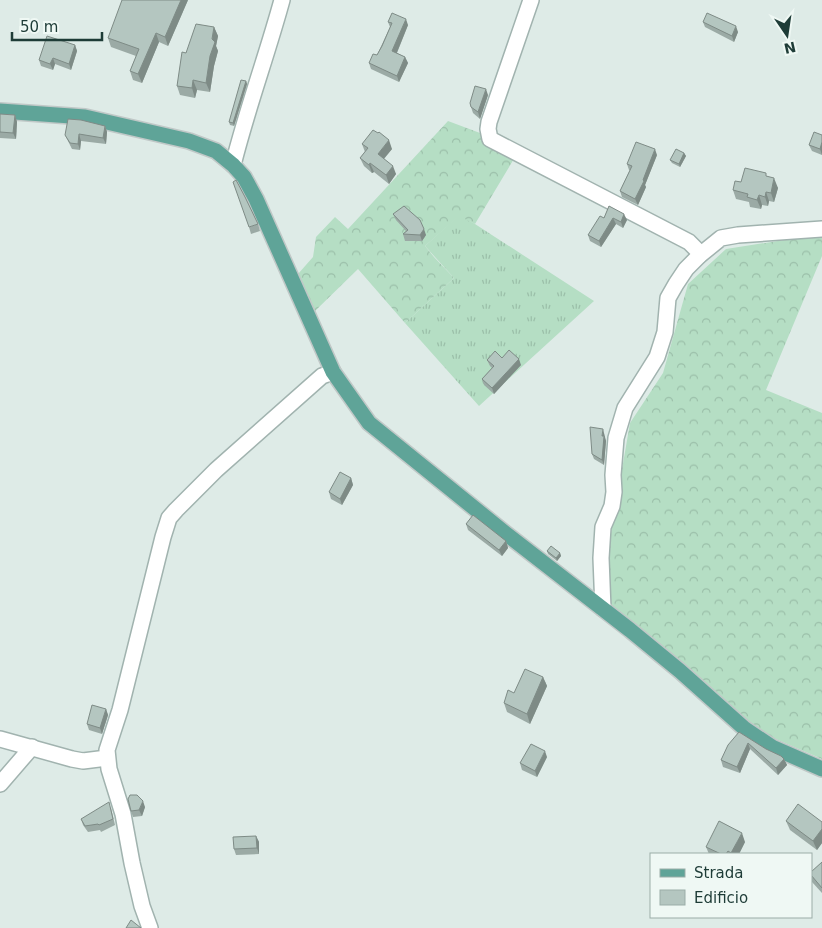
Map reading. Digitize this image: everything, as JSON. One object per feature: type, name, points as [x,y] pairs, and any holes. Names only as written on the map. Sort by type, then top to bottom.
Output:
[{"type":"main road","points":[[0,111],[85,117],[189,141],[216,151],[244,177],[256,199],[333,372],[369,423],[504,534],[680,670],[745,729],[772,747],[822,769]]},
{"type":"street","points":[[233,165],[282,0]]},
{"type":"street","points":[[530,0],[490,122],[488,130],[490,139],[689,242],[700,255]]},
{"type":"street","points":[[603,609],[601,558],[603,527],[612,506],[616,438],[625,408],[657,357],[665,332],[668,298],[686,269],[720,238],[822,229]]},
{"type":"street","points":[[150,928],[142,906],[123,814],[109,769],[107,750],[120,710],[169,518],[223,464],[322,376],[333,372]]},
{"type":"street","points":[[0,739],[83,761],[107,758]]},
{"type":"street","points":[[0,784],[32,747]]},
{"type":"green space","points":[[448,121],[488,136],[515,157],[475,224],[459,216],[425,246],[454,278],[405,323],[358,269],[315,311],[298,274],[313,257],[316,237],[335,217],[348,229]]},
{"type":"green space","points":[[459,215],[594,301],[479,406],[405,323],[454,278],[425,246]]},
{"type":"green space","points":[[822,234],[822,256],[766,390],[822,413],[822,759],[762,733],[608,602],[607,556],[630,423],[663,373],[688,284],[726,249]]},
{"type":"building","points":[[122,0],[181,0],[165,37],[156,33],[138,74],[130,71],[139,49],[108,38]]},
{"type":"building","points":[[392,13],[406,19],[392,51],[405,57],[397,76],[369,63],[373,54],[377,55],[382,46],[392,23],[388,22]]},
{"type":"building","points":[[707,13],[736,26],[732,36],[703,22]]},
{"type":"building","points":[[196,24],[214,27],[212,39],[215,42],[210,56],[206,83],[193,80],[192,88],[177,86],[182,52],[186,53]]},
{"type":"building","points":[[47,36],[75,45],[69,64],[53,58],[50,64],[39,60]]},
{"type":"building","points":[[241,80],[246,81],[233,123],[229,122]]},
{"type":"building","points":[[475,86],[486,89],[478,112],[471,107],[470,103]]},
{"type":"building","points":[[0,114],[15,115],[13,133],[0,132]]},
{"type":"building","points":[[68,119],[105,126],[103,138],[79,134],[78,144],[70,143],[65,135]]},
{"type":"building","points":[[373,130],[389,140],[378,154],[393,166],[386,175],[360,158],[368,148],[362,144]]},
{"type":"building","points":[[814,132],[822,135],[820,149],[809,145]]},
{"type":"building","points":[[636,142],[655,149],[644,181],[635,199],[620,191],[632,166],[627,164]]},
{"type":"building","points":[[676,149],[684,153],[679,164],[670,160]]},
{"type":"building","points":[[745,168],[766,173],[766,176],[774,178],[771,193],[766,192],[765,197],[759,195],[757,200],[747,197],[748,194],[733,190],[735,181],[741,182]]},
{"type":"building","points":[[236,180],[258,224],[249,227],[233,182]]},
{"type":"building","points":[[404,206],[420,220],[424,229],[420,235],[403,234],[408,230],[393,214]]},
{"type":"building","points":[[609,206],[624,214],[621,222],[613,218],[599,241],[588,235],[600,216],[604,218]]},
{"type":"building","points":[[509,350],[519,359],[492,388],[482,379],[494,366],[487,360],[495,351],[502,358]]},
{"type":"building","points":[[590,427],[603,429],[602,460],[592,454]]},
{"type":"building","points":[[340,472],[351,478],[340,499],[329,492]]},
{"type":"building","points":[[473,515],[506,541],[499,550],[466,524]]},
{"type":"building","points":[[551,546],[560,553],[556,558],[547,551]]},
{"type":"building","points":[[525,669],[543,677],[527,714],[504,703],[508,690],[514,693]]},
{"type":"building","points":[[92,705],[106,709],[100,728],[87,724]]},
{"type":"building","points":[[739,732],[784,759],[776,768],[748,743],[737,767],[721,760],[728,745]]},
{"type":"building","points":[[531,744],[545,751],[535,771],[520,763]]},
{"type":"building","points":[[130,795],[137,795],[143,801],[139,810],[131,811],[128,799]]},
{"type":"building","points":[[109,802],[113,819],[99,825],[85,826],[81,819]]},
{"type":"building","points":[[798,804],[822,822],[822,829],[813,841],[786,821]]},
{"type":"building","points":[[719,821],[742,833],[731,853],[728,851],[727,853],[719,853],[706,847]]},
{"type":"building","points":[[256,836],[257,848],[234,849],[233,837]]},
{"type":"building","points":[[822,862],[822,888],[812,876],[812,871]]},
{"type":"building","points":[[131,920],[141,928],[126,928]]}]
